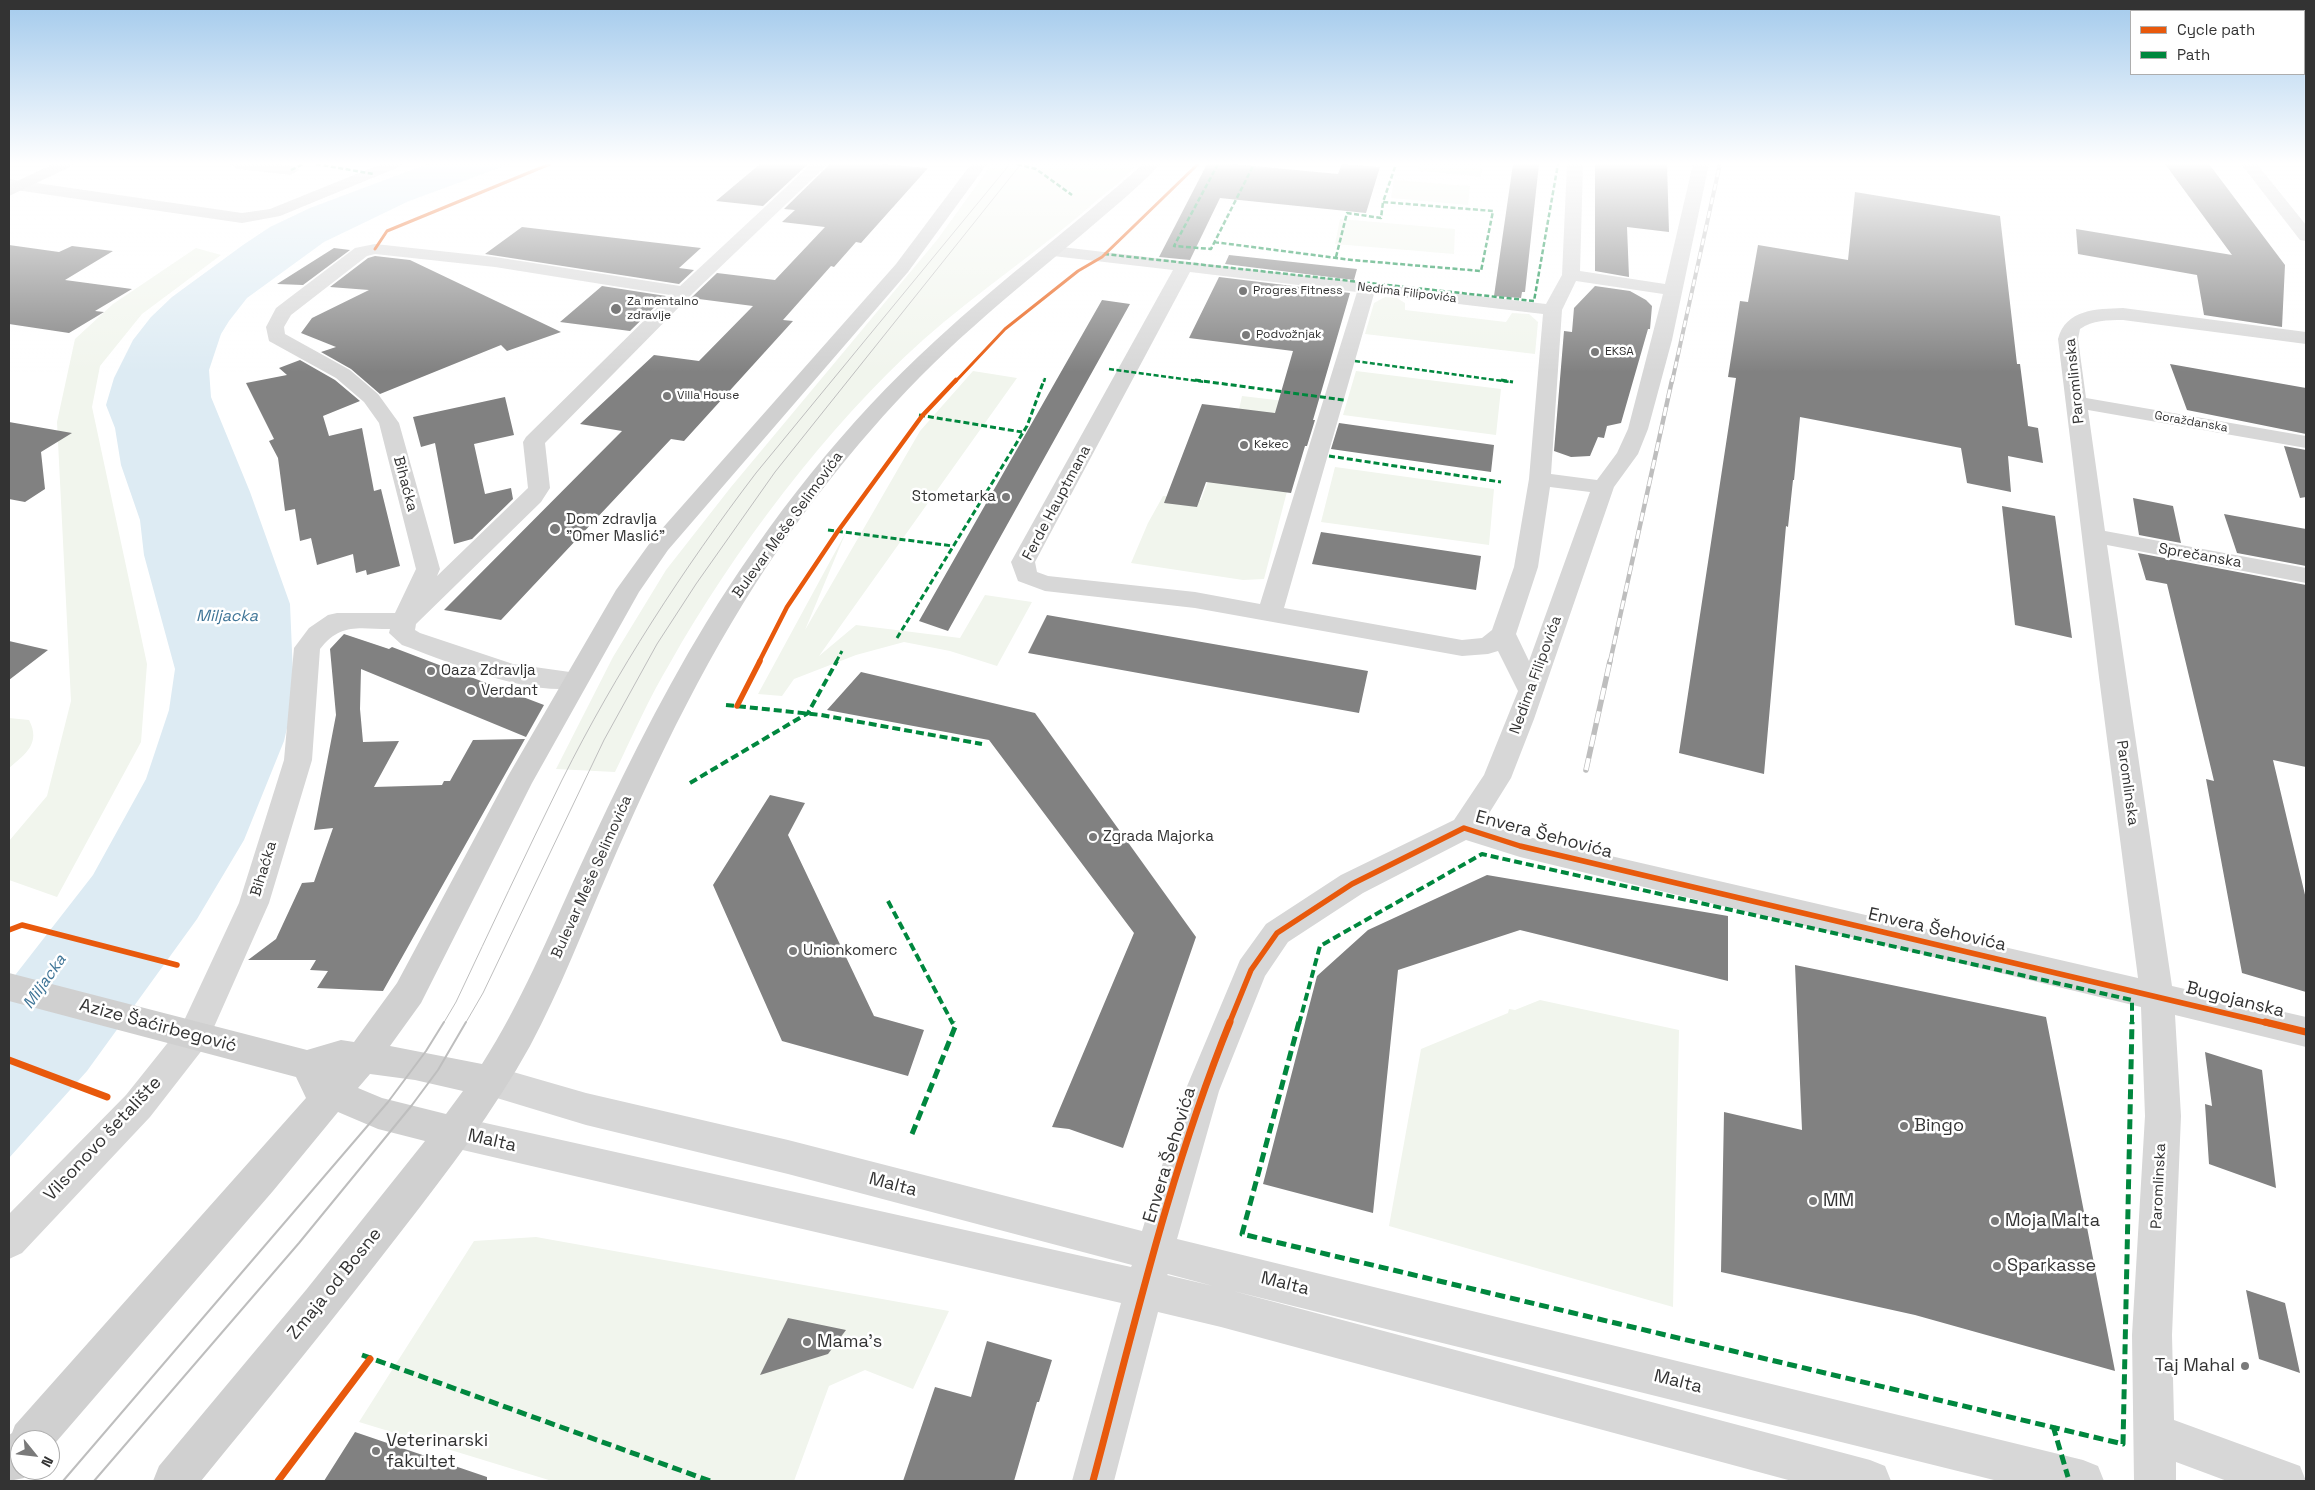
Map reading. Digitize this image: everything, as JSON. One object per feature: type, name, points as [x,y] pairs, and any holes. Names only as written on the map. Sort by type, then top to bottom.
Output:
[{"type":"main road","points":[[39,1430],[254,1187],[348,1076],[409,994],[518,783],[628,590],[660,545],[902,268],[929,234]]},
{"type":"main road","name":"Bulevar Meše Selimovića","points":[[489,1081],[516,1040],[536,1001],[628,797],[709,639],[764,552],[841,452],[914,372],[979,312],[1073,234]]},
{"type":"main road","name":"Azize Šaćirbegović","points":[[9,987],[307,1065]]},
{"type":"main road","points":[[454,1132],[378,1113],[348,1076],[341,1055],[307,1065],[317,1086],[348,1076],[415,1065],[489,1081]]},
{"type":"main road","name":"Zmaja od Bosne","points":[[174,1481],[371,1240],[454,1132],[489,1081]]},
{"type":"street","points":[[575,680],[557,681],[500,668],[411,639],[402,633],[404,621],[533,497],[539,488],[534,442],[684,292],[746,234]]},
{"type":"street","points":[[1530,690],[1503,634],[1526,567],[1540,479],[1553,310],[1571,275],[1572,234]]},
{"type":"street","name":"Nedima Filipovića","points":[[1464,828],[1497,778],[1604,487],[1627,454],[1638,429],[1662,340],[1686,234]]},
{"type":"street","name":"Bihaćka","points":[[194,1035],[222,977],[254,902],[298,760],[307,648],[318,634],[337,621],[404,621],[428,569],[389,423],[371,398],[343,374],[276,337],[275,327],[283,312],[358,254],[375,249],[495,262],[684,292]]},
{"type":"street","name":"Nedima Filipovića","points":[[1053,251],[1553,310]]},
{"type":"street","name":"Ferde Hauptmana","points":[[1184,266],[1023,562],[1026,576],[1045,583],[1194,600],[1270,612],[1462,648],[1488,646],[1503,634]]},
{"type":"street","points":[[1571,275],[1664,290]]},
{"type":"street","points":[[1270,612],[1367,288]]},
{"type":"street","name":"Paromlinska","points":[[2155,1481],[2152,1335],[2163,1116],[2158,995],[2112,677],[2068,338],[2071,327],[2082,318],[2099,314],[2123,314],[2306,338]]},
{"type":"street","name":"Goraždanska","points":[[2076,402],[2306,442]]},
{"type":"street","points":[[1540,479],[1604,487]]},
{"type":"street","name":"Sprečanska","points":[[2094,536],[2306,575]]},
{"type":"street","name":"Envera Šehovića","points":[[1093,1481],[1144,1289],[1202,1092],[1251,970],[1277,934],[1352,884],[1464,828],[1520,846],[2158,995]]},
{"type":"street","name":"Bugojanska","points":[[2158,995],[2306,1032]]},
{"type":"street","name":"Vilsonovo šetalište","points":[[9,1240],[138,1106],[194,1035]]},
{"type":"street","name":"Malta","points":[[489,1081],[586,1109],[788,1157],[1155,1252],[2083,1481]]},
{"type":"street","name":"Malta","points":[[454,1132],[1231,1310],[1870,1481]]},
{"type":"street","points":[[2155,1434],[2285,1481]]},
{"type":"shaded area","points":[[942,234],[1057,234],[923,340],[887,374],[817,450],[752,534],[695,620],[662,676],[615,772],[556,769],[613,657],[666,570],[731,487]]},
{"type":"shaded area","points":[[1337,234],[1455,234],[1454,254],[1335,244]]},
{"type":"shaded area","points":[[196,248],[221,255],[142,314],[100,366],[92,407],[147,664],[141,742],[57,897],[9,880],[9,841],[47,796],[71,701],[57,422],[75,339],[113,304]]},
{"type":"shaded area","points":[[1385,297],[1397,298],[1405,303],[1405,310],[1506,322],[1512,313],[1529,314],[1538,322],[1535,354],[1365,334],[1374,303]]},
{"type":"shaded area","points":[[973,371],[1017,378],[819,656],[856,625],[960,638],[985,595],[1032,602],[997,666],[950,651],[904,642],[856,655],[794,679],[782,696],[758,694],[846,532],[805,630],[920,431]]},
{"type":"shaded area","points":[[1356,371],[1501,389],[1496,435],[1343,415]]},
{"type":"shaded area","points":[[1242,396],[1301,403],[1301,422],[1238,414]]},
{"type":"shaded area","points":[[1335,467],[1494,489],[1489,545],[1321,522]]},
{"type":"shaded area","points":[[1211,473],[1289,484],[1264,579],[1243,580],[1131,563],[1148,523],[1163,496],[1201,500]]},
{"type":"shaded area","points":[[9,718],[29,720],[33,735],[32,742],[26,753],[9,768]]},
{"type":"shaded area","points":[[1540,1000],[1679,1030],[1673,1307],[1389,1226],[1421,1049],[1508,1013],[1509,1009],[1515,1010]]},
{"type":"shaded area","points":[[536,1237],[949,1311],[913,1389],[865,1370],[829,1386],[794,1481],[552,1481],[359,1422],[474,1241]]},
{"type":"water","name":"Miljacka","points":[[260,234],[342,234],[324,242],[247,298],[221,334],[209,370],[211,397],[250,492],[290,604],[294,698],[284,741],[244,840],[197,919],[87,1071],[9,1158],[9,983],[93,875],[146,779],[169,710],[175,669],[144,555],[140,520],[121,465],[115,428],[106,405],[114,378],[133,340],[151,317],[172,297]]},
{"type":"building","points":[[513,234],[578,234],[701,248],[679,268],[694,270],[679,284],[485,254]]},
{"type":"building","points":[[819,234],[869,234],[861,243],[856,242],[834,267],[831,266],[783,320],[793,321],[684,441],[671,439],[501,620],[444,610],[622,431],[580,424],[654,355],[699,361],[753,306],[691,298],[717,273],[775,280]]},
{"type":"building","points":[[1171,234],[1203,234],[1190,260],[1159,257]]},
{"type":"building","points":[[1503,234],[1531,234],[1525,292],[1522,292],[1521,298],[1494,296]]},
{"type":"building","points":[[1595,234],[1627,234],[1629,277],[1595,271]]},
{"type":"building","points":[[1851,234],[2002,234],[2017,364],[2020,364],[2028,426],[2038,428],[2043,463],[2008,456],[2011,492],[1967,483],[1961,448],[1800,417],[1788,527],[1786,526],[1764,774],[1679,753],[1736,378],[1728,377],[1740,301],[1748,302],[1758,245],[1848,260]]},
{"type":"building","points":[[2076,234],[2103,234],[2232,255],[2216,234],[2261,234],[2285,265],[2282,327],[2204,315],[2197,275],[2078,254]]},
{"type":"building","points":[[9,245],[59,252],[72,246],[113,251],[65,280],[132,289],[95,311],[104,312],[69,333],[9,324]]},
{"type":"building","points":[[334,248],[350,250],[303,285],[277,284]]},
{"type":"building","points":[[1229,255],[1357,269],[1354,280],[1225,264]]},
{"type":"building","points":[[375,256],[410,260],[561,332],[507,351],[501,345],[380,394],[351,369],[321,352],[336,347],[301,333],[312,318],[369,290],[330,287],[368,258]]},
{"type":"building","points":[[1219,277],[1350,293],[1313,420],[1315,420],[1291,493],[1206,482],[1197,507],[1164,503],[1202,404],[1275,413],[1293,351],[1189,338]]},
{"type":"building","name":"Za mentalno zdravlje","points":[[602,286],[666,296],[630,331],[560,322]]},
{"type":"building","points":[[1595,286],[1630,291],[1646,300],[1652,306],[1650,329],[1648,329],[1621,423],[1607,426],[1604,438],[1598,437],[1590,456],[1571,457],[1554,451],[1564,331],[1572,332],[1574,308]]},
{"type":"building","name":"Stometarka","points":[[1102,300],[1130,304],[948,631],[919,621]]},
{"type":"building","points":[[300,360],[335,380],[360,401],[323,416],[329,436],[362,428],[374,491],[381,489],[400,566],[367,575],[366,570],[356,573],[353,554],[317,565],[311,538],[300,541],[295,509],[285,511],[278,458],[269,441],[274,439],[246,383],[287,375],[279,368]]},
{"type":"building","points":[[2170,364],[2306,388],[2306,434],[2187,410]]},
{"type":"building","points":[[505,397],[514,435],[474,444],[485,494],[511,488],[513,499],[472,539],[454,544],[435,443],[421,447],[413,417]]},
{"type":"building","points":[[9,422],[72,433],[41,452],[45,489],[25,502],[9,499]]},
{"type":"building","points":[[1339,423],[1494,445],[1491,472],[1331,449]]},
{"type":"building","points":[[2284,446],[2306,450],[2306,497],[2300,498]]},
{"type":"building","points":[[2133,498],[2173,506],[2181,543],[2139,535]]},
{"type":"building","points":[[2002,506],[2055,516],[2072,638],[2015,625]]},
{"type":"building","points":[[2224,514],[2306,529],[2306,566],[2237,553]]},
{"type":"building","points":[[1321,532],[1481,556],[1476,590],[1312,564]]},
{"type":"building","points":[[2138,553],[2306,585],[2306,767],[2273,760],[2306,899],[2306,992],[2242,973],[2206,779],[2214,781],[2167,584],[2146,580]]},
{"type":"building","points":[[1047,615],[1368,671],[1359,713],[1028,653]]},
{"type":"building","points":[[344,634],[389,649],[392,647],[544,705],[526,737],[361,669],[360,709],[363,742],[399,741],[374,787],[442,785],[444,781],[450,781],[473,740],[525,739],[383,991],[317,988],[328,971],[310,970],[316,960],[248,960],[276,939],[302,883],[314,882],[333,828],[314,830],[336,715],[330,649]]},
{"type":"building","points":[[9,641],[48,650],[9,680]]},
{"type":"building","name":"Zgrada Majorka","points":[[861,672],[1035,713],[1196,937],[1123,1148],[1069,1129],[1052,1127],[1134,933],[989,740],[827,710]]},
{"type":"building","name":"Unionkomerc","points":[[770,795],[805,803],[788,835],[874,1016],[924,1030],[908,1076],[782,1041],[713,885]]},
{"type":"building","points":[[1487,875],[1728,916],[1728,981],[1520,930],[1398,970],[1373,1213],[1263,1184],[1317,976],[1368,930]]},
{"type":"building","name":"Moja Malta","points":[[1795,965],[2046,1017],[2115,1371],[1915,1315],[1721,1272],[1724,1112],[1802,1130]]},
{"type":"building","points":[[2205,1052],[2262,1070],[2276,1188],[2209,1164],[2205,1104],[2212,1106]]},
{"type":"building","points":[[2246,1290],[2285,1303],[2300,1373],[2259,1359]]},
{"type":"building","name":"Mama's","points":[[788,1318],[846,1330],[828,1354],[760,1375]]},
{"type":"building","points":[[987,1341],[1052,1360],[1039,1402],[1037,1402],[1014,1481],[903,1481],[935,1387],[971,1397]]},
{"type":"building","name":"Veterinarski fakultet","points":[[355,1432],[487,1477],[487,1481],[324,1481]]},
{"type":"tram line","points":[[443,1024],[456,1002],[562,780],[605,700],[652,622],[702,546],[756,473],[953,234]]},
{"type":"tram line","points":[[465,1024],[483,993],[604,740],[657,644],[696,584],[775,472],[965,234]]},
{"type":"tram line","points":[[63,1481],[388,1102],[426,1051],[444,1022]]},
{"type":"tram line","points":[[94,1481],[299,1243],[412,1105],[438,1070],[466,1022]]},
{"type":"railway","points":[[1672,382],[1705,234]]},
{"type":"railway","points":[[1610,662],[1672,380]]},
{"type":"railway","points":[[1586,770],[1610,661]]},
{"type":"marked path","points":[[1181,234],[1174,246],[1211,249],[1219,234]]},
{"type":"marked path","points":[[1336,257],[1342,234]]},
{"type":"marked path","points":[[1214,242],[1352,260],[1481,271],[1488,234]]},
{"type":"marked path","points":[[1104,254],[1534,301],[1546,234]]},
{"type":"marked path","points":[[1355,361],[1513,382]]},
{"type":"marked path","points":[[1109,369],[1344,400]]},
{"type":"marked path","points":[[897,638],[1027,426],[1045,378]]},
{"type":"marked path","points":[[919,415],[1022,432]]},
{"type":"marked path","points":[[1329,456],[1501,482]]},
{"type":"marked path","points":[[828,530],[953,546]]},
{"type":"marked path","points":[[690,783],[808,713],[842,651]]},
{"type":"marked path","points":[[726,705],[821,715],[982,744]]},
{"type":"marked path","points":[[1482,854],[2132,1000],[2123,1444],[1242,1234],[1320,946],[1482,854]]},
{"type":"marked path","points":[[888,901],[955,1027],[912,1134]]},
{"type":"marked path","points":[[362,1355],[710,1481]]},
{"type":"marked path","points":[[2053,1426],[2068,1477]]},
{"type":"cycle path","points":[[375,249],[385,234]]},
{"type":"cycle path","points":[[737,706],[787,607],[838,531],[922,416],[1005,329],[1078,271],[1102,257],[1127,234]]},
{"type":"cycle path","points":[[1093,1481],[1144,1289],[1202,1091],[1251,970],[1277,933],[1352,884],[1464,828],[1520,846],[2306,1032]]},
{"type":"cycle path","points":[[9,930],[22,925],[177,965]]},
{"type":"cycle path","points":[[9,1060],[107,1097]]},
{"type":"cycle path","points":[[278,1481],[370,1359]]},
{"type":"place","name":"Progres Fitness","points":[[1243,291]]},
{"type":"place","name":"Za mentalno zdravlje","points":[[616,309]]},
{"type":"place","name":"Podvožnjak","points":[[1246,335]]},
{"type":"place","name":"EKSA","points":[[1595,352]]},
{"type":"place","name":"Villa House","points":[[667,396]]},
{"type":"place","name":"Kekec","points":[[1244,445]]},
{"type":"place","name":"Stometarka","points":[[1006,497]]},
{"type":"place","name":"Dom zdravlja \"Omer Maslić\"","points":[[555,529]]},
{"type":"place","name":"Oaza Zdravlja","points":[[431,671]]},
{"type":"place","name":"Verdant","points":[[471,691]]},
{"type":"place","name":"Zgrada Majorka","points":[[1093,837]]},
{"type":"place","name":"Unionkomerc","points":[[793,951]]},
{"type":"place","name":"Bingo","points":[[1904,1126]]},
{"type":"place","name":"MM","points":[[1813,1201]]},
{"type":"place","name":"Moja Malta","points":[[1995,1221]]},
{"type":"place","name":"Sparkasse","points":[[1997,1266]]},
{"type":"place","name":"Mama's","points":[[807,1342]]},
{"type":"place","name":"Taj Mahal","points":[[2245,1366]]},
{"type":"place","name":"Veterinarski fakultet","points":[[376,1451]]}]
